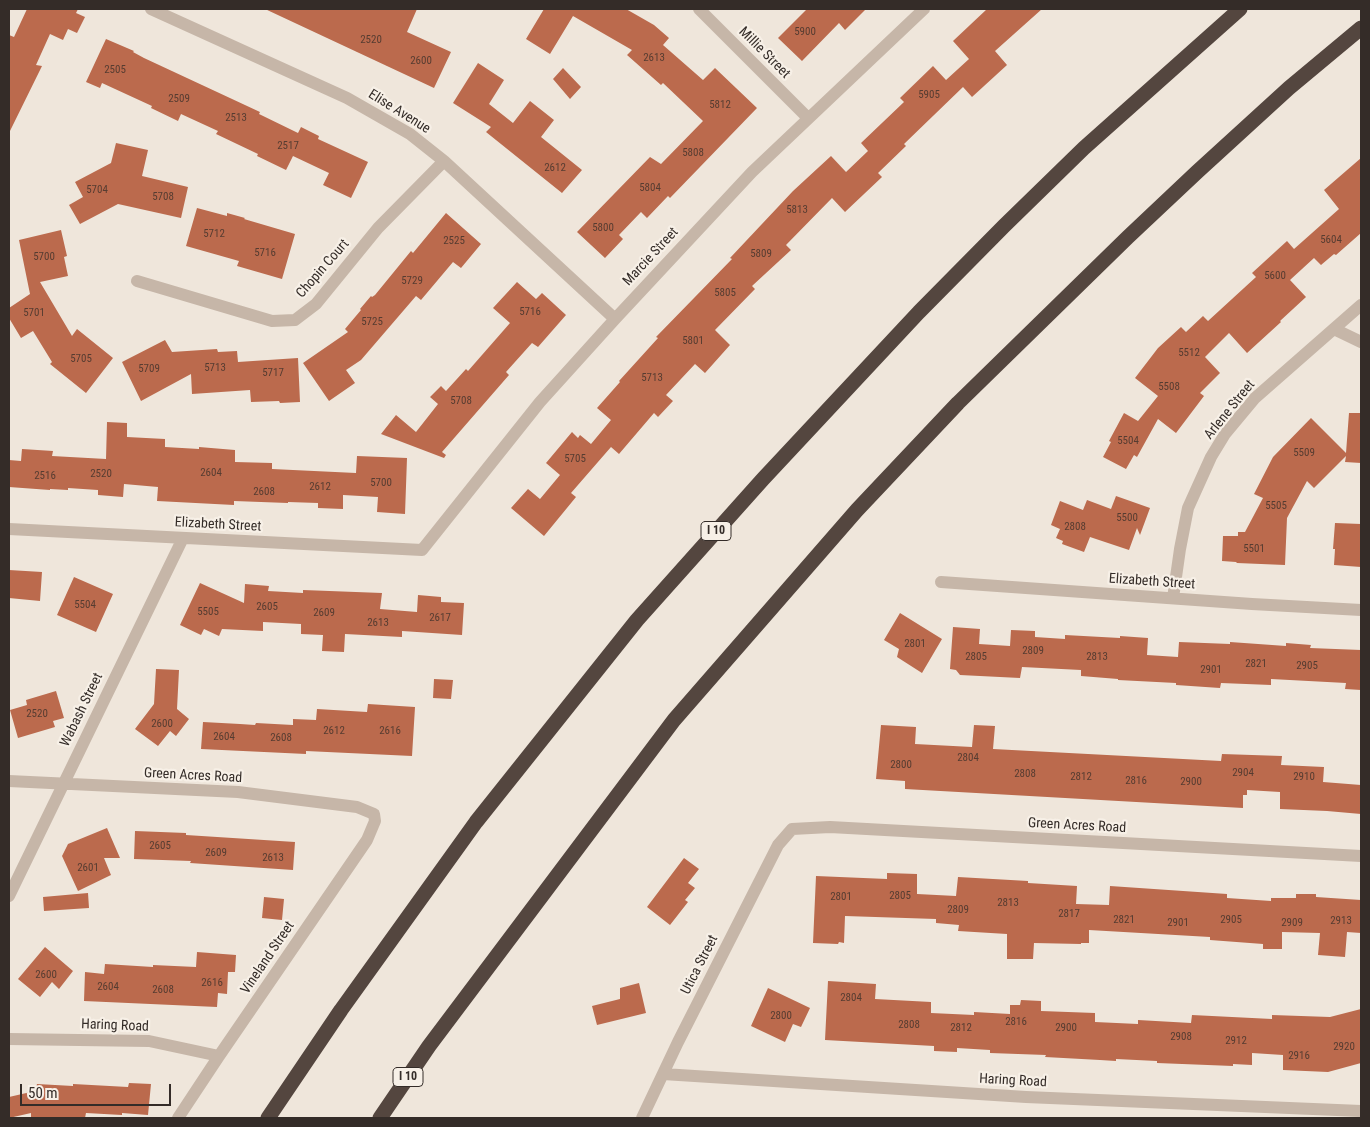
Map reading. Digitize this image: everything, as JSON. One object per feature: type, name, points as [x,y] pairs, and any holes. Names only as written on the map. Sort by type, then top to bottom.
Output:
[{"type":"highway","name":"I 10","points":[[268,1118],[338,1015],[476,822],[637,620],[794,445],[925,306],[1084,148],[1240,9]]},
{"type":"highway","name":"I 10","points":[[380,1118],[429,1046],[674,720],[857,510],[958,403],[1128,237],[1196,172],[1289,88],[1361,28]]},
{"type":"street","name":"Elise Avenue","points":[[151,9],[347,98],[410,134],[444,161],[615,319]]},
{"type":"street","name":"Millie Street","points":[[699,9],[808,118]]},
{"type":"street","name":"Marcie Street","points":[[424,548],[540,402],[615,319],[752,172],[924,9]]},
{"type":"street","name":"Chopin Court","points":[[137,281],[272,321],[295,320],[316,304],[378,228],[444,161]]},
{"type":"street","name":"Arlene Street","points":[[1173,598],[1188,508],[1211,457],[1254,398],[1361,305]]},
{"type":"street","points":[[1334,329],[1361,342]]},
{"type":"street","name":"Elizabeth Street","points":[[9,529],[422,550],[424,548]]},
{"type":"street","name":"Wabash Street","points":[[9,896],[183,538]]},
{"type":"street","name":"Elizabeth Street","points":[[941,582],[1361,610]]},
{"type":"street","name":"Green Acres Road","points":[[9,781],[238,792],[357,807],[374,814]]},
{"type":"street","name":"Vineland Street","points":[[178,1118],[368,840],[375,821],[374,814]]},
{"type":"street","name":"Green Acres Road","points":[[792,829],[830,828],[1361,856]]},
{"type":"street","name":"Utica Street","points":[[642,1118],[778,845],[792,829]]},
{"type":"street","name":"Haring Road","points":[[9,1039],[149,1041],[219,1056]]},
{"type":"street","name":"Haring Road","points":[[663,1074],[1026,1097],[1361,1111]]},
{"type":"building","points":[[27,9],[78,9],[76,13],[85,17],[77,33],[68,29],[63,40],[50,34],[36,65],[42,66],[9,133],[9,35],[14,37]]},
{"type":"building","points":[[265,9],[417,9],[407,32],[451,52],[434,88]]},
{"type":"building","points":[[544,9],[626,9],[654,25],[669,38],[663,45],[703,80],[715,68],[757,108],[670,198],[668,196],[647,218],[641,212],[619,235],[623,239],[605,258],[577,232],[650,157],[661,164],[703,121],[663,83],[661,85],[627,55],[632,50],[573,16],[550,54],[526,39]]},
{"type":"building","points":[[807,9],[866,9],[845,30],[839,23],[802,61],[778,38]]},
{"type":"building","points":[[987,9],[1042,9],[995,51],[1007,65],[972,97],[963,87],[904,144],[906,146],[878,173],[882,177],[845,212],[832,198],[786,245],[791,250],[752,286],[755,289],[715,330],[730,345],[705,373],[695,364],[666,395],[673,401],[658,417],[654,413],[619,454],[611,447],[571,493],[576,497],[544,536],[511,508],[528,489],[540,499],[560,475],[546,463],[572,432],[578,438],[580,435],[591,444],[611,420],[597,408],[658,338],[656,337],[732,259],[730,258],[793,191],[831,156],[846,172],[868,151],[861,143],[904,102],[900,98],[933,66],[946,80],[969,59],[953,41]]},
{"type":"building","points":[[106,39],[260,112],[259,114],[298,133],[301,127],[319,136],[318,139],[368,162],[351,198],[323,185],[329,173],[293,156],[286,170],[216,134],[218,131],[181,114],[178,121],[151,108],[152,106],[102,83],[100,88],[86,82]]},
{"type":"building","points":[[478,63],[504,80],[489,104],[513,123],[530,101],[554,120],[541,137],[582,170],[562,193],[486,132],[491,127],[453,103]]},
{"type":"building","points":[[563,68],[581,87],[570,99],[553,79]]},
{"type":"building","points":[[116,143],[148,150],[142,176],[188,187],[181,218],[118,204],[80,224],[69,205],[83,197],[75,182],[111,163]]},
{"type":"building","points":[[1361,158],[1361,233],[1336,255],[1334,254],[1321,265],[1314,258],[1290,280],[1306,297],[1247,353],[1229,333],[1205,357],[1220,373],[1200,393],[1204,396],[1176,433],[1158,419],[1137,457],[1134,455],[1126,469],[1103,457],[1124,413],[1138,421],[1158,396],[1135,378],[1158,348],[1181,327],[1186,332],[1203,316],[1208,321],[1256,277],[1252,273],[1287,241],[1294,249],[1339,209],[1324,190]]},
{"type":"building","points":[[197,208],[227,216],[227,213],[295,234],[282,279],[237,266],[239,261],[186,246]]},
{"type":"building","points":[[446,213],[481,244],[461,268],[453,262],[421,300],[416,296],[361,360],[346,370],[355,383],[329,401],[303,363],[348,332],[345,329],[360,309],[371,296],[375,295],[411,251],[413,253]]},
{"type":"building","points":[[61,230],[67,256],[64,257],[68,276],[40,282],[72,336],[77,329],[113,358],[86,393],[50,364],[52,362],[33,331],[21,338],[9,318],[9,308],[30,294],[19,240]]},
{"type":"building","points":[[517,282],[536,299],[542,293],[566,315],[538,347],[532,343],[506,372],[509,375],[442,452],[446,455],[444,458],[381,434],[396,415],[416,432],[438,404],[430,397],[441,386],[446,391],[466,369],[468,371],[510,323],[493,308]]},
{"type":"building","points":[[165,340],[172,352],[217,349],[218,352],[237,351],[238,362],[298,358],[300,402],[251,402],[250,390],[192,394],[191,374],[141,401],[122,362]]},
{"type":"building","points":[[1349,413],[1361,413],[1361,463],[1345,462],[1346,456],[1314,488],[1307,481],[1287,518],[1285,565],[1222,561],[1223,536],[1238,536],[1238,532],[1245,532],[1263,498],[1254,494],[1273,457],[1311,418],[1346,453]]},
{"type":"building","points":[[107,422],[127,423],[127,437],[165,439],[165,447],[235,450],[235,462],[272,463],[272,469],[356,473],[357,456],[407,458],[405,514],[377,512],[378,497],[343,495],[343,509],[318,508],[318,503],[234,501],[234,505],[157,501],[158,487],[124,484],[123,497],[98,495],[98,490],[68,488],[68,490],[50,490],[9,487],[9,460],[21,461],[22,449],[53,451],[52,456],[106,459]]},
{"type":"building","points":[[1116,496],[1150,508],[1140,535],[1137,528],[1129,550],[1090,537],[1084,552],[1062,544],[1063,541],[1056,538],[1060,529],[1051,525],[1060,501],[1083,510],[1087,500],[1111,509]]},
{"type":"building","points":[[1335,523],[1361,524],[1361,567],[1334,565]]},
{"type":"building","points":[[9,570],[42,572],[40,601],[9,598]]},
{"type":"building","points":[[74,577],[113,594],[96,632],[57,615]]},
{"type":"building","points":[[200,583],[244,603],[245,584],[269,586],[268,591],[303,593],[303,590],[382,593],[380,609],[417,612],[418,595],[441,597],[441,602],[464,603],[462,635],[402,631],[402,637],[345,634],[344,652],[322,651],[323,635],[301,634],[301,624],[263,622],[263,631],[222,629],[219,636],[204,629],[201,635],[180,625]]},
{"type":"building","points":[[900,613],[942,639],[922,673],[897,657],[899,649],[884,640]]},
{"type":"building","points":[[953,627],[980,629],[979,644],[1010,646],[1011,630],[1035,631],[1035,637],[1065,639],[1065,635],[1148,638],[1147,655],[1178,657],[1179,642],[1230,644],[1230,642],[1286,646],[1286,643],[1311,645],[1310,648],[1361,650],[1361,690],[1345,689],[1346,683],[1271,679],[1271,685],[1221,683],[1220,688],[1081,676],[1081,670],[1022,667],[1020,678],[960,675],[956,670],[950,669]]},
{"type":"building","points":[[156,669],[179,670],[177,709],[189,719],[176,736],[170,731],[158,746],[135,729],[154,704]]},
{"type":"building","points":[[434,679],[453,680],[451,699],[433,698]]},
{"type":"building","points":[[56,691],[64,718],[53,721],[55,727],[18,738],[10,710],[27,705],[26,700]]},
{"type":"building","points":[[368,704],[415,707],[412,756],[306,751],[306,754],[201,749],[203,722],[293,725],[293,719],[316,720],[317,709],[367,712]]},
{"type":"building","points":[[881,725],[916,727],[915,744],[972,747],[974,725],[995,726],[993,749],[1221,761],[1222,754],[1282,756],[1281,765],[1324,767],[1323,782],[1361,785],[1361,814],[1280,809],[1280,792],[1247,790],[1247,795],[1243,795],[1243,808],[905,789],[905,781],[876,779]]},
{"type":"building","points":[[107,828],[120,858],[104,858],[111,875],[78,891],[62,856],[68,844]]},
{"type":"building","points":[[135,831],[186,833],[186,835],[295,842],[293,870],[190,863],[191,861],[134,859]]},
{"type":"building","points":[[684,858],[699,869],[688,883],[695,888],[685,900],[688,902],[670,925],[647,907]]},
{"type":"building","points":[[887,873],[917,874],[917,894],[956,896],[958,877],[1077,886],[1076,904],[1109,905],[1110,886],[1227,894],[1227,898],[1271,901],[1271,898],[1296,898],[1296,894],[1316,894],[1316,897],[1361,900],[1361,933],[1347,932],[1345,957],[1318,955],[1320,933],[1282,932],[1282,949],[1263,949],[1263,944],[1210,940],[1210,937],[1089,930],[1089,943],[1034,943],[1033,959],[1007,959],[1007,934],[958,931],[959,925],[936,923],[936,919],[845,916],[844,943],[813,943],[816,876],[887,879]]},
{"type":"building","points":[[88,893],[89,908],[44,911],[43,897]]},
{"type":"building","points":[[264,897],[284,899],[282,920],[262,918]]},
{"type":"building","points":[[45,947],[73,971],[59,989],[52,982],[40,997],[18,979]]},
{"type":"building","points":[[197,952],[236,955],[235,972],[228,972],[227,994],[218,993],[217,1007],[84,1001],[85,972],[104,974],[105,964],[196,967]]},
{"type":"building","points":[[828,981],[876,984],[875,999],[931,1002],[931,1013],[974,1015],[974,1012],[1010,1014],[1010,1005],[1020,1005],[1021,1000],[1041,1001],[1041,1011],[1095,1013],[1095,1022],[1138,1024],[1138,1020],[1191,1023],[1192,1015],[1272,1019],[1272,1015],[1330,1017],[1361,1009],[1361,1063],[1328,1072],[1283,1070],[1283,1055],[1252,1053],[1252,1065],[1233,1064],[1233,1066],[1045,1057],[1046,1055],[990,1053],[990,1050],[957,1048],[957,1052],[934,1051],[934,1046],[825,1040]]},
{"type":"building","points":[[639,983],[646,1013],[597,1025],[592,1006],[620,999],[620,988]]},
{"type":"building","points":[[768,988],[810,1008],[801,1027],[793,1024],[785,1042],[751,1026]]},
{"type":"building","points":[[129,1083],[151,1084],[148,1115],[86,1113],[85,1118],[31,1118],[31,1113],[9,1118],[9,1097],[35,1091],[37,1084],[128,1087]]}]
